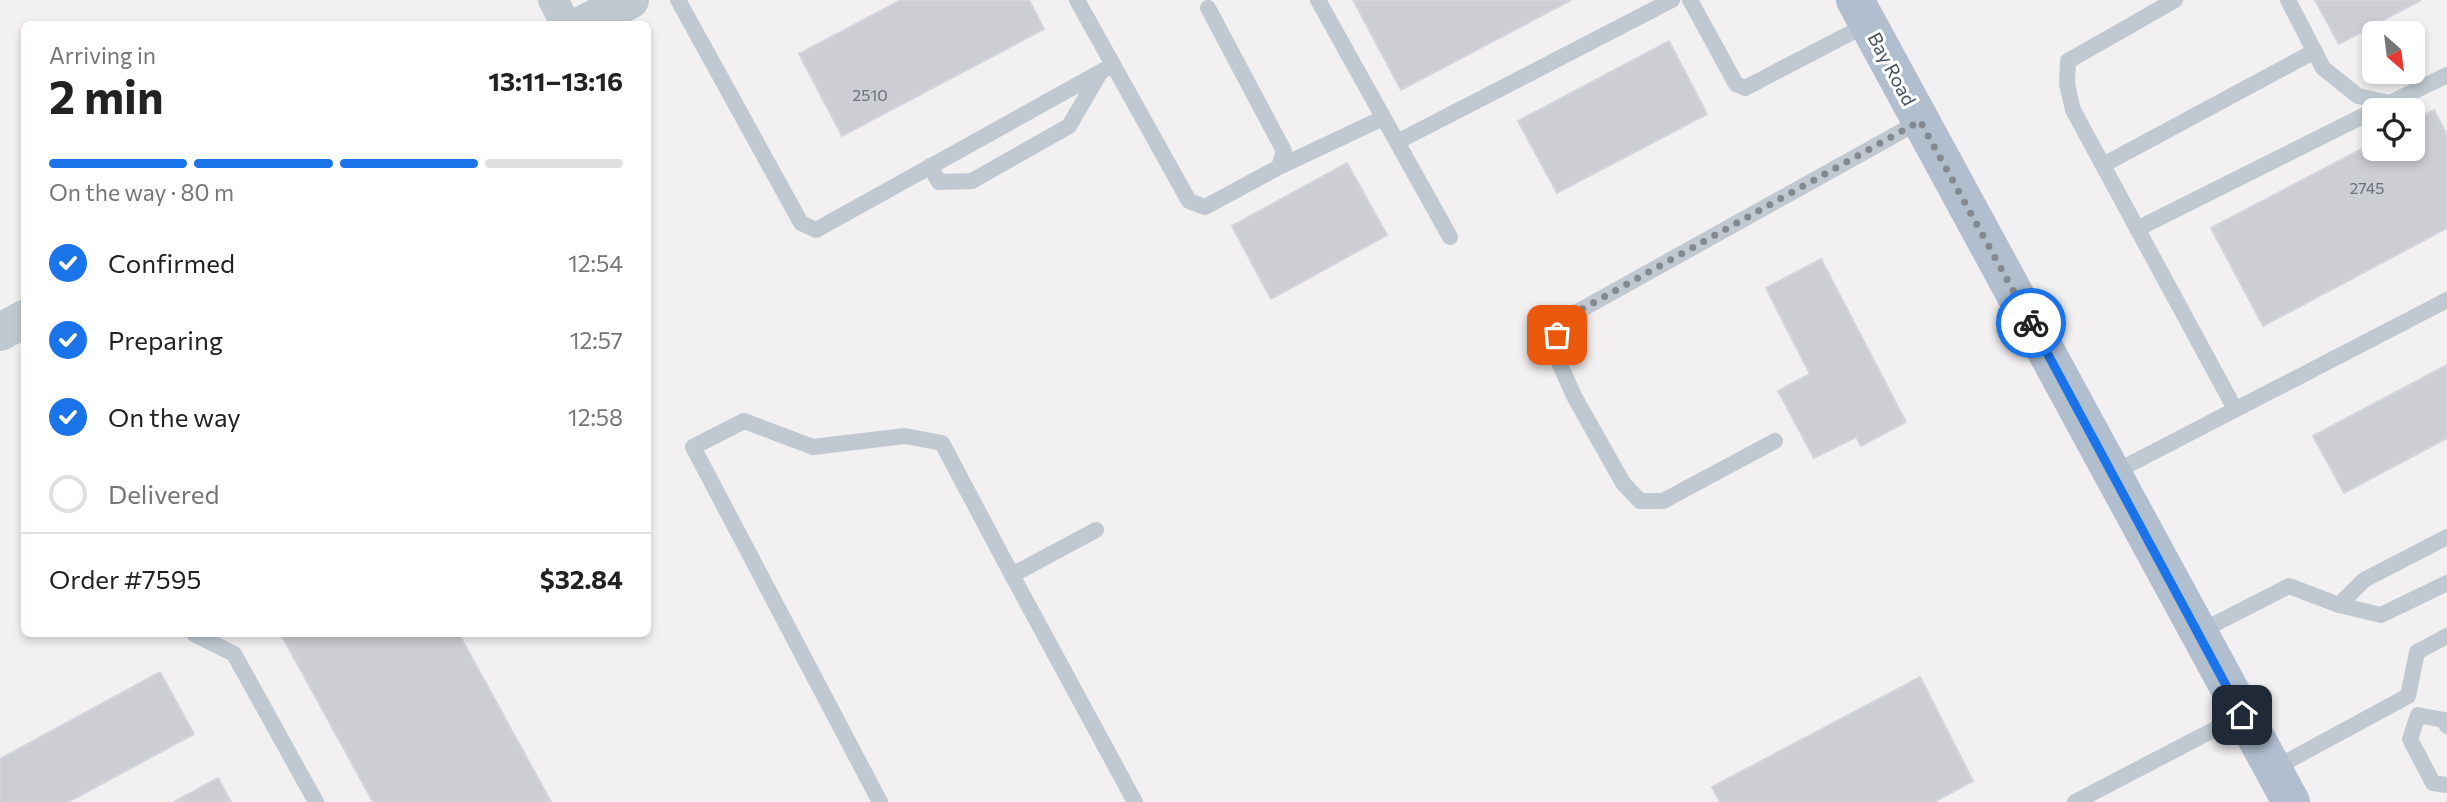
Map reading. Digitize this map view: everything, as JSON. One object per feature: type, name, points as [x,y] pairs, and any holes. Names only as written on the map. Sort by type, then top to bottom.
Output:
[{"type":"main road","name":"Bay Road","points":[[1861,12],[2291,802]]},
{"type":"street","points":[[553,0],[564,21]]},
{"type":"street","points":[[590,21],[630,0]]},
{"type":"street","points":[[0,332],[21,321]]},
{"type":"lane","points":[[678,0],[801,223],[816,230],[1107,68]]},
{"type":"lane","points":[[1077,0],[1107,68],[1188,201],[1205,206],[1279,167],[1383,118]]},
{"type":"lane","points":[[1318,0],[1450,237]]},
{"type":"lane","points":[[1397,142],[1672,0]]},
{"type":"lane","points":[[1690,0],[1735,84],[1745,88],[1861,12]]},
{"type":"lane","points":[[2175,0],[2068,61],[2067,84],[2073,110],[2235,409]]},
{"type":"lane","points":[[2288,0],[2323,68],[2362,98]]},
{"type":"lane","points":[[1208,8],[1284,151],[1279,167]]},
{"type":"lane","points":[[2103,165],[2315,51]]},
{"type":"lane","points":[[930,166],[939,182],[972,181],[1069,126],[1107,68]]},
{"type":"lane","points":[[2400,98],[2447,75]]},
{"type":"lane","points":[[2137,229],[2362,117]]},
{"type":"lane","points":[[1775,441],[1663,501],[1640,501],[1623,483],[1574,396],[1558,360],[1557,335],[1568,317],[1920,121]]},
{"type":"lane","points":[[2113,473],[2447,300]]},
{"type":"lane","points":[[880,802],[693,447],[744,421],[813,447],[905,436],[942,443],[1135,802]]},
{"type":"lane","points":[[1012,575],[1096,530]]},
{"type":"lane","points":[[2339,605],[2364,580],[2447,537]]},
{"type":"lane","points":[[2198,632],[2289,586],[2339,605],[2381,615],[2447,583]]},
{"type":"lane","points":[[2447,636],[2417,652],[2408,696],[2418,715],[2410,739],[2432,783],[2447,785]]},
{"type":"lane","points":[[200,637],[234,654],[316,802]]},
{"type":"lane","points":[[2272,769],[2408,696]]},
{"type":"lane","points":[[2084,800],[2242,715]]},
{"type":"lane","points":[[2418,715],[2444,720],[2447,726]]},
{"type":"building","points":[[901,0],[1029,0],[1044,29],[842,136],[799,54]]},
{"type":"building","points":[[1353,0],[1571,0],[1401,90]]},
{"type":"building","points":[[2315,0],[2421,0],[2382,21],[2362,21],[2362,32],[2339,44]]},
{"type":"building","points":[[1669,41],[1707,114],[1557,193],[1518,121]]},
{"type":"building","points":[[2434,110],[2447,135],[2447,228],[2263,326],[2211,228],[2362,149],[2362,161],[2425,161],[2425,115]]},
{"type":"building","points":[[1347,163],[1387,235],[1271,299],[1232,226]]},
{"type":"building","points":[[1821,259],[1906,422],[1861,446],[1856,437],[1814,458],[1778,391],[1810,374],[1766,288]]},
{"type":"building","points":[[2447,365],[2447,438],[2344,493],[2313,436]]},
{"type":"building","points":[[283,637],[461,637],[551,802],[373,802]]},
{"type":"building","points":[[160,672],[194,734],[68,802],[0,802],[0,759]]},
{"type":"building","points":[[1920,677],[1973,781],[1934,802],[1720,802],[1712,787]]},
{"type":"building","points":[[218,778],[231,802],[174,802]]},
{"type":"way so far","points":[[1557,335],[1568,317],[1920,121],[2031,323]]},
{"type":"route","points":[[2031,323],[2242,715]]}]
